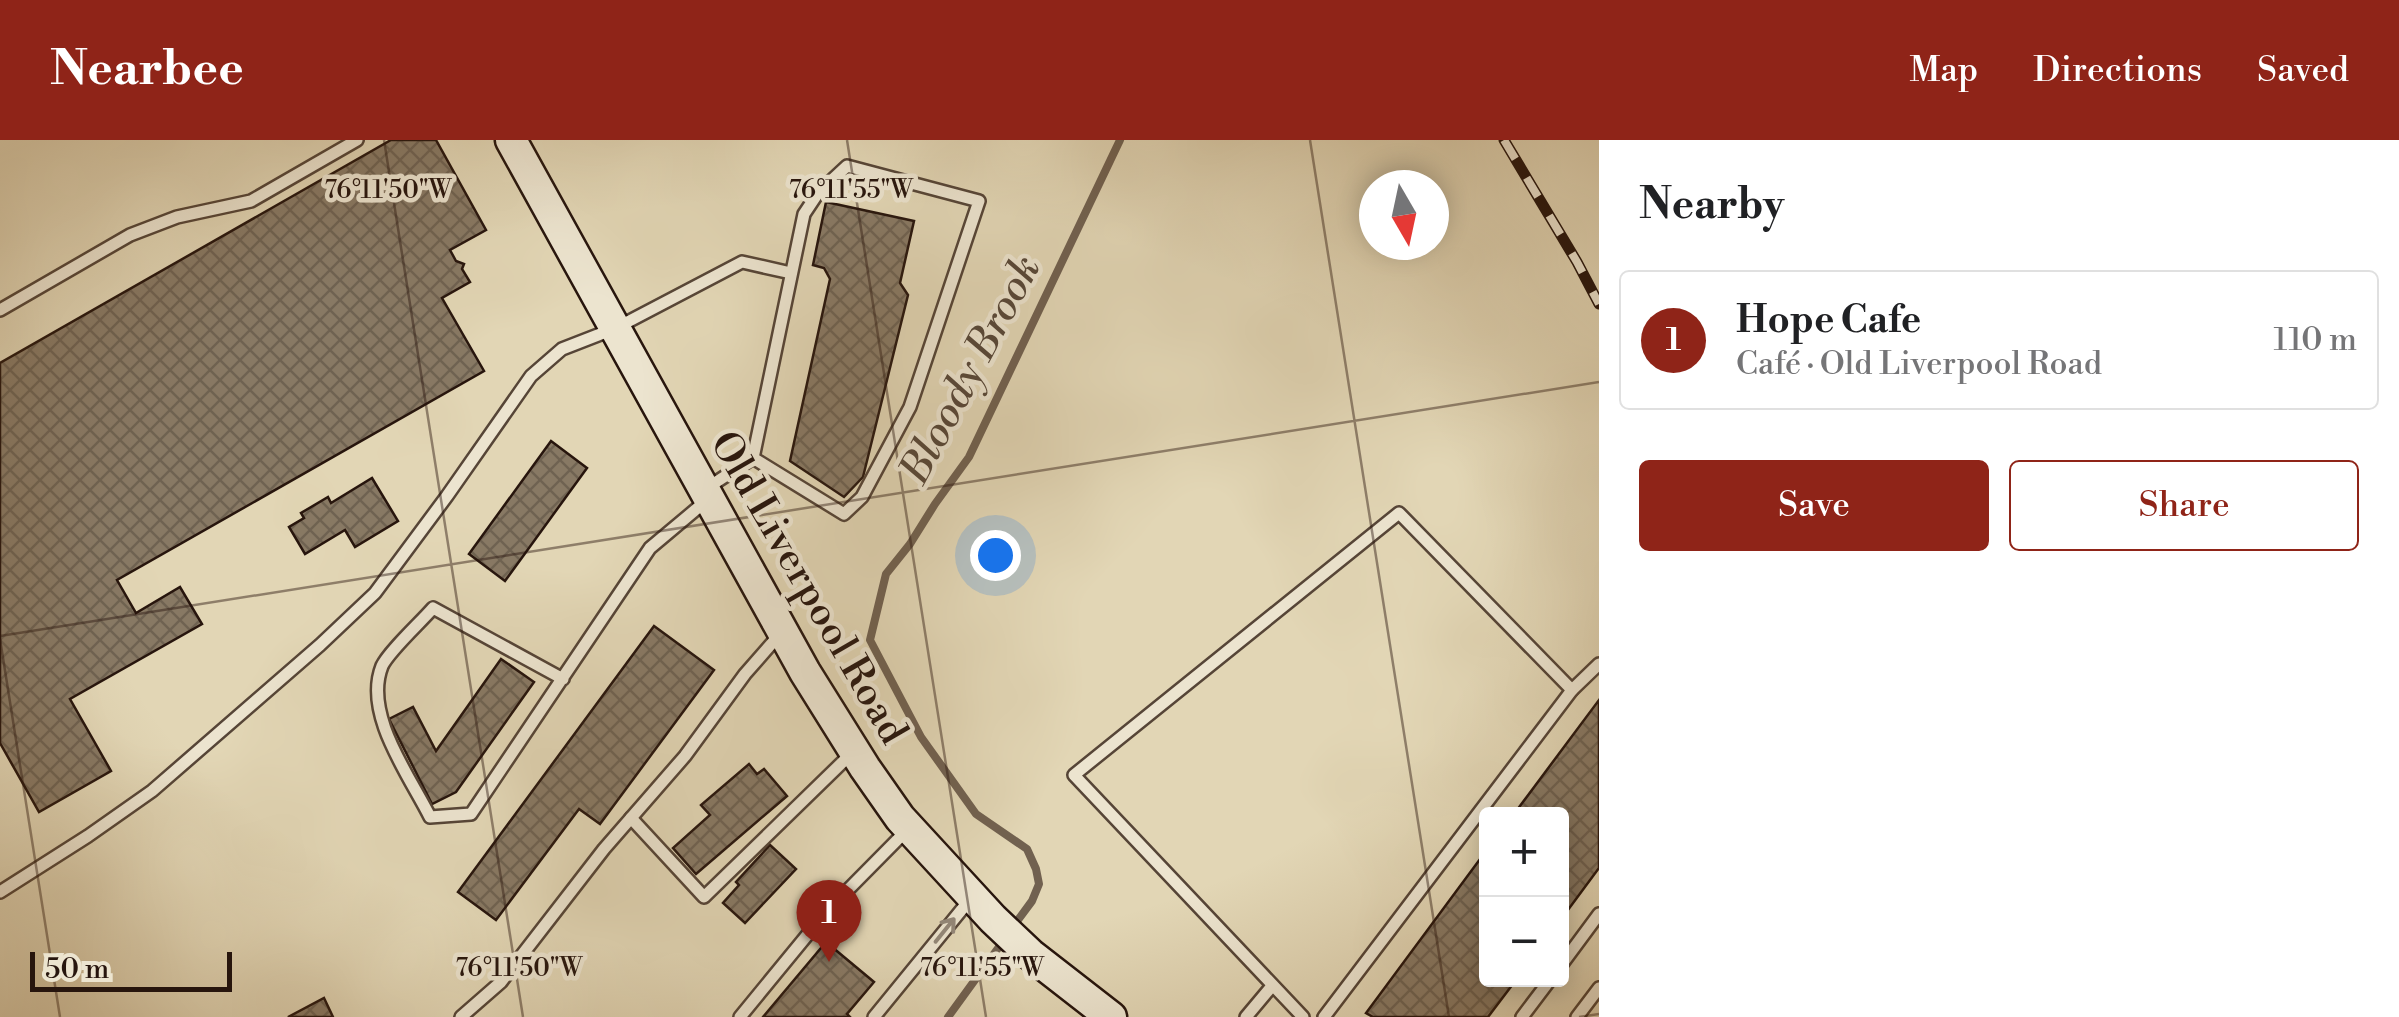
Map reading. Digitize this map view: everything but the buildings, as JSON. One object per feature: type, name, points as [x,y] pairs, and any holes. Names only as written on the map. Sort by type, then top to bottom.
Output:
[{"type":"main road","name":"Old Liverpool Road","points":[[511,140],[782,631],[854,751],[909,828],[982,908],[1030,954],[1111,1017]]},
{"type":"lane","points":[[0,310],[130,235],[178,217],[251,200],[357,140]]},
{"type":"lane","points":[[563,679],[433,608],[383,663],[377,688],[383,727],[430,816],[471,814],[563,679],[650,548],[707,494],[753,458],[804,214],[818,194],[847,166],[979,201],[910,407],[862,497],[844,514],[753,458]]},
{"type":"lane","points":[[0,892],[152,791],[374,593],[530,376],[562,349],[616,328],[742,262],[792,273]]},
{"type":"lane","points":[[1302,1017],[1074,774],[1399,514],[1572,690]]},
{"type":"lane","points":[[461,1017],[501,982],[782,631]]},
{"type":"lane","points":[[1324,1017],[1572,690],[1599,664]]},
{"type":"lane","points":[[631,818],[704,897],[854,751]]},
{"type":"lane","points":[[740,1017],[827,910],[909,828]]},
{"type":"lane","points":[[874,1017],[982,908]]},
{"type":"lane","points":[[1569,955],[1599,914]]},
{"type":"lane","points":[[1246,1017],[1272,986]]},
{"type":"lane","points":[[1522,1017],[1545,987]]},
{"type":"lane","points":[[1577,1017],[1599,988]]},
{"type":"waterway","name":"Bloody Brook","points":[[1012,928],[1039,884],[1027,849],[976,814],[921,737],[870,640],[886,574],[969,457],[1120,140]]},
{"type":"waterway","name":"Bloody Brook","points":[[948,1017],[1004,940]]},
{"type":"railway","points":[[1504,140],[1599,304]]},
{"type":"place","name":"Hope Cafe","points":[[829,962]]}]
